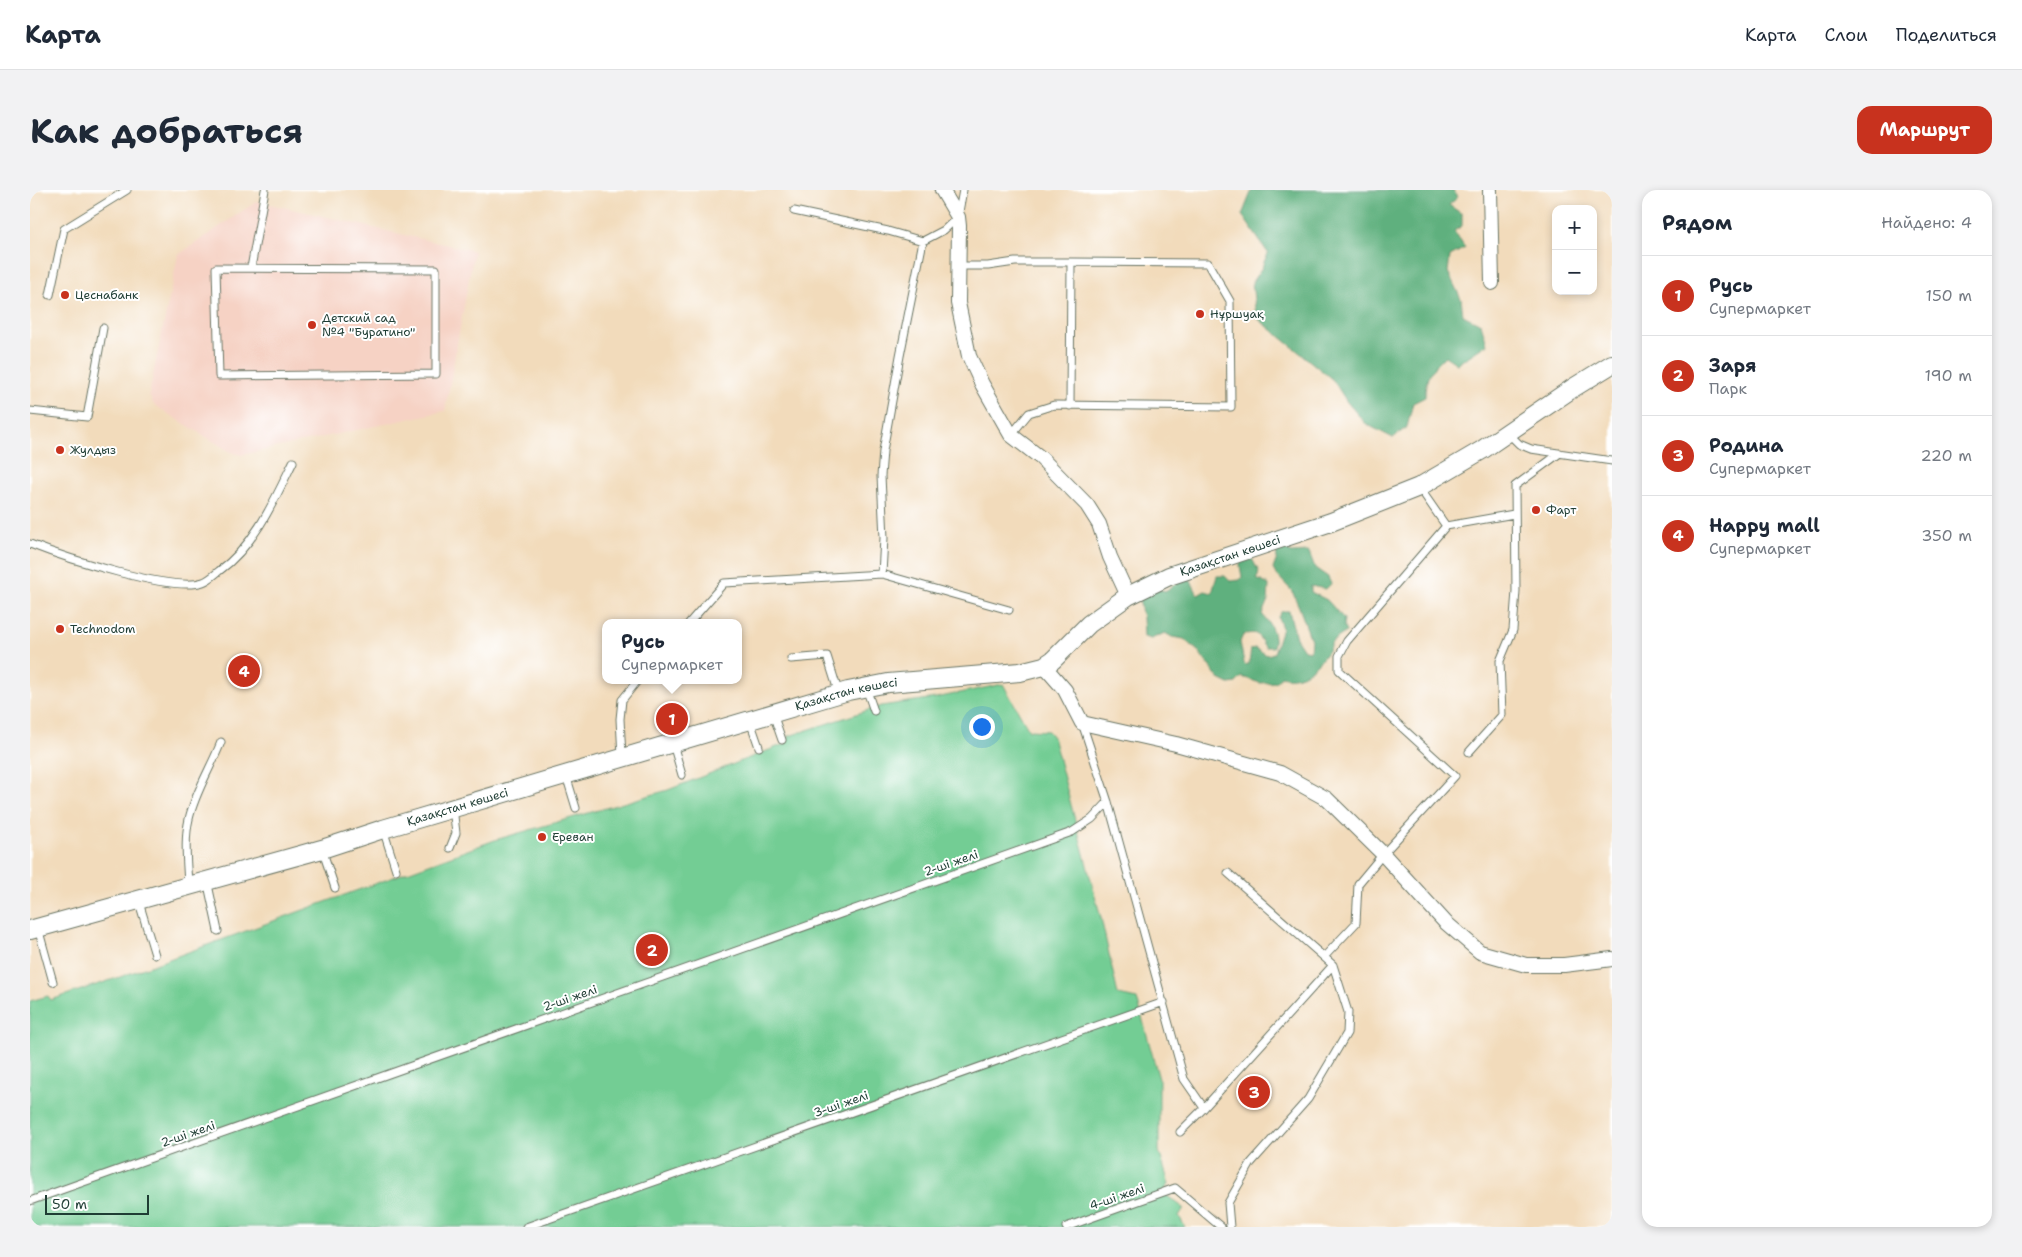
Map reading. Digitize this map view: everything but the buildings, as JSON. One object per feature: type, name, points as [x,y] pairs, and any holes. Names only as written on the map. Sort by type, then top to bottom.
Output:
[{"type":"street","points":[[942,190],[958,217],[960,251],[958,303],[969,356],[982,384],[1011,435],[1041,458],[1087,505],[1099,524],[1110,557],[1128,596]]},
{"type":"street","points":[[1490,190],[1492,283]]},
{"type":"street","name":"Қазақстан көшесі","points":[[34,929],[322,849],[382,828],[839,694],[888,683],[1020,672],[1044,666],[1053,660],[1089,624],[1128,596],[1168,576],[1331,522],[1420,488],[1508,433],[1573,388],[1612,364]]},
{"type":"street","points":[[1044,666],[1065,690],[1082,723],[1176,744],[1280,773],[1327,800],[1382,854],[1445,922],[1480,952],[1526,965],[1564,965],[1612,959]]},
{"type":"lane","points":[[50,295],[64,229],[127,190]]},
{"type":"lane","points":[[251,268],[266,190]]},
{"type":"lane","points":[[794,211],[888,231],[923,241],[944,230],[958,217],[963,190]]},
{"type":"lane","points":[[882,574],[884,538],[881,476],[883,451],[923,241]]},
{"type":"lane","points":[[959,266],[988,266],[1015,262],[1208,263],[1230,301],[1231,407],[1054,405],[1028,413],[1011,435]]},
{"type":"lane","points":[[1070,406],[1071,262]]},
{"type":"lane","points":[[216,268],[251,268],[436,269],[436,374],[219,376],[216,268]]},
{"type":"lane","points":[[30,411],[87,417],[103,328]]},
{"type":"lane","points":[[1508,433],[1525,447],[1545,452],[1612,461]]},
{"type":"lane","points":[[1469,752],[1502,716],[1500,661],[1513,630],[1516,591],[1515,486],[1560,453]]},
{"type":"lane","points":[[30,544],[105,568],[166,583],[188,585],[204,582],[225,567],[246,545],[269,512],[293,462]]},
{"type":"lane","points":[[1420,488],[1446,526]]},
{"type":"lane","points":[[1324,957],[1356,922],[1358,884],[1382,854],[1455,776],[1339,670],[1339,656],[1347,641],[1446,526],[1514,514]]},
{"type":"lane","points":[[692,619],[724,583],[882,574],[1010,610]]},
{"type":"lane","points":[[791,659],[827,656],[839,694]]},
{"type":"lane","points":[[622,759],[620,719],[622,700],[635,684]]},
{"type":"lane","points":[[866,688],[874,711]]},
{"type":"lane","points":[[773,714],[782,740]]},
{"type":"lane","points":[[750,720],[759,747]]},
{"type":"lane","points":[[1082,723],[1108,802],[1184,1079],[1204,1108]]},
{"type":"lane","points":[[188,886],[187,834],[190,817],[197,794],[221,742]]},
{"type":"lane","points":[[673,744],[682,775]]},
{"type":"lane","points":[[566,775],[576,808]]},
{"type":"lane","name":"2-ші желі","points":[[30,1202],[1072,832],[1092,818],[1108,802]]},
{"type":"lane","points":[[450,848],[456,833],[453,808]]},
{"type":"lane","points":[[382,828],[396,870]]},
{"type":"lane","points":[[322,849],[336,888]]},
{"type":"lane","points":[[1228,873],[1333,966],[1348,1012],[1347,1033],[1308,1098],[1251,1163],[1228,1203],[1230,1227]]},
{"type":"lane","points":[[207,880],[218,931]]},
{"type":"lane","points":[[138,899],[155,955]]},
{"type":"lane","points":[[34,929],[53,982]]},
{"type":"lane","points":[[1180,1132],[1333,966]]},
{"type":"lane","name":"3-ші желі","points":[[526,1227],[1164,1002]]},
{"type":"lane","name":"4-ші желі","points":[[1066,1227],[1175,1188],[1221,1227]]},
{"type":"shaded area","name":"Детский сад №4 \"Буратино\"","points":[[257,201],[474,251],[445,411],[241,455],[229,451],[154,405],[149,395],[178,255]]},
{"type":"green space","points":[[1252,190],[1453,190],[1458,197],[1449,205],[1462,214],[1462,226],[1454,231],[1465,248],[1450,256],[1448,272],[1461,299],[1463,315],[1481,324],[1487,344],[1457,364],[1445,356],[1440,361],[1428,379],[1425,397],[1413,403],[1407,427],[1393,438],[1366,424],[1347,402],[1333,380],[1256,317],[1252,282],[1261,269],[1268,253],[1242,215]]},
{"type":"green space","points":[[1285,548],[1291,553],[1309,552],[1315,568],[1328,577],[1331,584],[1326,589],[1311,586],[1311,592],[1327,600],[1344,619],[1343,626],[1346,632],[1331,643],[1323,658],[1307,672],[1295,677],[1281,676],[1276,682],[1260,683],[1242,677],[1236,683],[1229,684],[1219,679],[1198,651],[1184,639],[1172,637],[1165,633],[1151,639],[1144,637],[1139,599],[1149,588],[1167,591],[1183,577],[1190,579],[1198,595],[1205,591],[1212,593],[1217,576],[1225,576],[1230,581],[1240,580],[1242,577],[1240,566],[1241,554],[1249,553],[1259,572],[1257,579],[1269,585],[1268,600],[1262,614],[1272,629],[1274,642],[1273,647],[1265,647],[1257,635],[1252,633],[1243,635],[1240,642],[1244,663],[1246,665],[1249,663],[1251,649],[1255,648],[1267,655],[1274,653],[1282,628],[1278,617],[1282,611],[1289,611],[1296,638],[1304,650],[1310,651],[1311,640],[1292,591],[1273,569],[1277,558],[1276,550]]},
{"type":"green space","points":[[1003,684],[1029,730],[1048,731],[1053,737],[1101,918],[1118,995],[1137,999],[1159,1079],[1159,1151],[1169,1184],[1163,1193],[1184,1208],[1179,1216],[1185,1227],[30,1227],[30,1001],[48,996],[51,1000],[120,977],[495,840],[668,790],[787,743],[789,736],[881,706],[936,698]]},
{"type":"place","name":"Цеснабанк","points":[[65,295]]},
{"type":"place","name":"Нұршуақ","points":[[1200,314]]},
{"type":"place","name":"Детский сад №4 \"Буратино\"","points":[[312,325]]},
{"type":"place","name":"Жулдыз","points":[[60,450]]},
{"type":"place","name":"Фарт","points":[[1536,510]]},
{"type":"place","name":"Technodom","points":[[60,629]]},
{"type":"place","name":"Happy mall","points":[[244,671]]},
{"type":"place","name":"Русь","points":[[672,719]]},
{"type":"place","name":"Ереван","points":[[542,837]]},
{"type":"place","name":"Заря","points":[[652,950]]},
{"type":"place","name":"Родина","points":[[1254,1092]]}]
